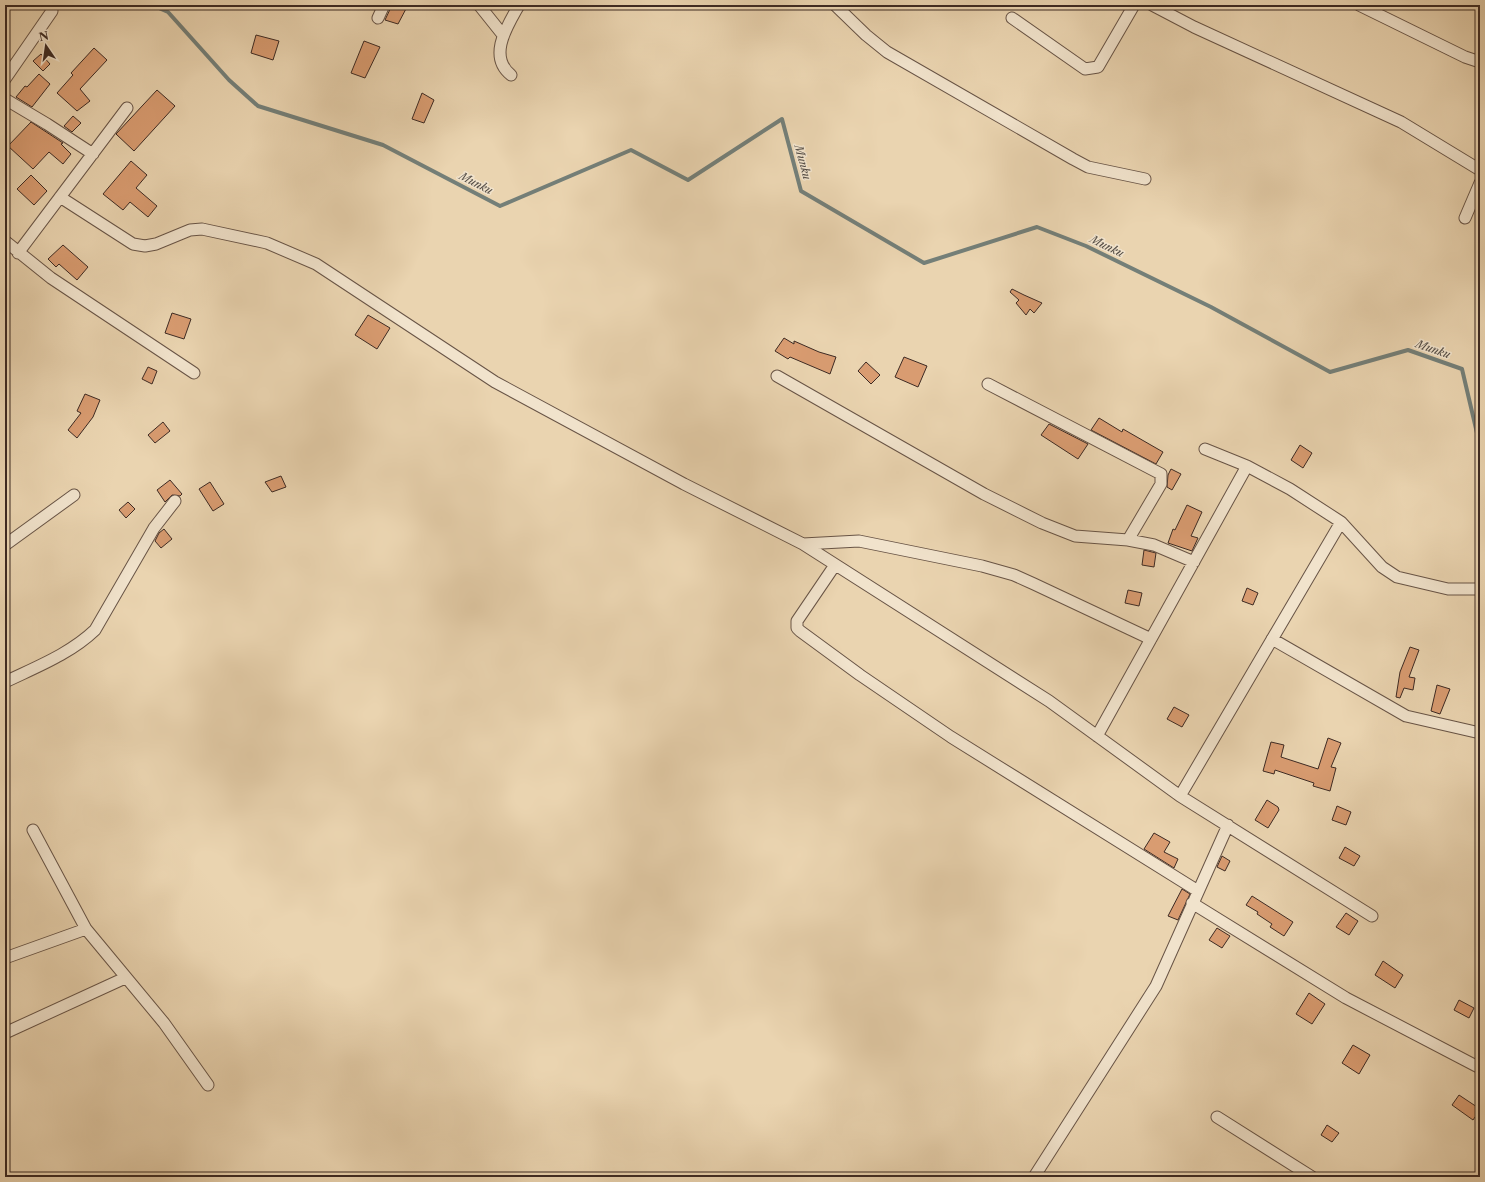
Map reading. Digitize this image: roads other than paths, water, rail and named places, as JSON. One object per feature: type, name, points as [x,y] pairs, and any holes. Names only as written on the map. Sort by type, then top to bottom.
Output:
[{"type":"street","points":[[378,18],[384,5]]},
{"type":"street","points":[[479,5],[503,35]]},
{"type":"street","points":[[511,75],[505,70],[500,55],[503,35],[519,5]]},
{"type":"street","points":[[835,5],[866,35],[887,52],[1073,160],[1088,167],[1145,179]]},
{"type":"street","points":[[1012,18],[1086,69],[1092,69],[1098,67],[1134,5]]},
{"type":"street","points":[[1152,5],[1194,27],[1401,122],[1480,170]]},
{"type":"street","points":[[1359,5],[1465,57],[1480,62]]},
{"type":"street","points":[[5,79],[52,11]]},
{"type":"street","points":[[5,99],[48,124],[93,154]]},
{"type":"street","points":[[18,253],[127,108]]},
{"type":"street","points":[[1465,218],[1480,183]]},
{"type":"street","points":[[60,197],[133,244],[156,244],[190,230],[214,230],[266,243],[316,264],[495,382],[684,484],[803,544],[1050,702],[1180,796],[1372,916]]},
{"type":"street","points":[[5,241],[18,253],[51,278],[194,373]]},
{"type":"street","points":[[777,376],[984,494],[1042,523],[1075,536],[1128,540],[1154,545],[1194,562]]},
{"type":"street","points":[[988,384],[1161,474],[1161,484],[1128,540]]},
{"type":"street","points":[[1206,449],[1247,466],[1290,489],[1341,522],[1382,567],[1397,577],[1448,589],[1480,588]]},
{"type":"street","points":[[1097,736],[1247,466]]},
{"type":"street","points":[[5,545],[74,495]]},
{"type":"street","points":[[5,682],[65,653],[83,642],[95,630],[154,528],[175,501]]},
{"type":"street","points":[[1180,796],[1341,522]]},
{"type":"street","points":[[803,544],[859,541],[982,566],[1014,575],[1151,639]]},
{"type":"street","points":[[835,565],[797,621],[797,628],[800,631],[860,675],[951,737],[1198,891]]},
{"type":"street","points":[[1272,638],[1406,716],[1480,733]]},
{"type":"street","points":[[1034,1177],[1156,986],[1228,825]]},
{"type":"street","points":[[33,830],[86,929],[164,1023],[208,1085]]},
{"type":"street","points":[[1192,903],[1346,998],[1480,1068]]},
{"type":"street","points":[[5,958],[86,929]]},
{"type":"street","points":[[5,1033],[126,978]]},
{"type":"street","points":[[1217,1117],[1312,1177]]},
{"type":"waterway","name":"Munku","points":[[152,5],[168,12],[229,80],[258,106],[383,145],[500,206],[631,150],[688,180],[782,119],[801,191],[924,263],[1037,227],[1086,246],[1211,307],[1330,372],[1408,350],[1462,369],[1477,433],[1480,433]]}]
